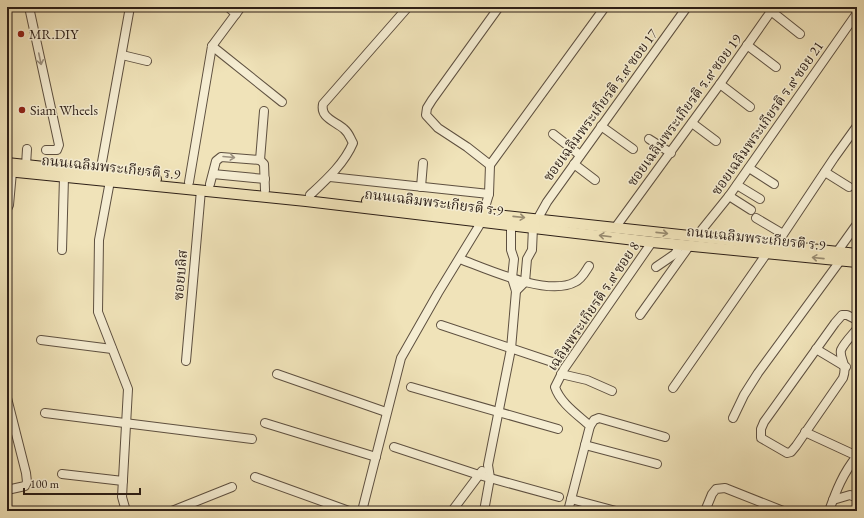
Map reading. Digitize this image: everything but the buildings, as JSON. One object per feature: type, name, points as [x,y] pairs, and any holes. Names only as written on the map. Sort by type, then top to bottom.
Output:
[{"type":"main road","name":"ถนนเฉลิมพระเกียรติ ร.9","points":[[10,168],[100,177],[189,182],[207,189]]},
{"type":"main road","name":"ถนนเฉลิมพระเกียรติ ร.9","points":[[25,169],[64,177],[100,177],[110,181],[264,194],[483,218],[615,228],[776,245],[839,256],[857,262]]},
{"type":"main road","name":"ถนนเฉลิมพระเกียรติ ร.9","points":[[264,194],[310,195],[483,218],[511,226],[536,223],[652,242],[767,253],[839,256],[857,254]]},
{"type":"street","points":[[29,7],[59,145],[57,150],[46,150]]},
{"type":"street","points":[[100,177],[130,7]]},
{"type":"street","points":[[189,182],[212,46],[238,10],[228,7]]},
{"type":"street","points":[[310,195],[330,177],[349,152],[353,143],[344,129],[325,116],[322,109],[323,104],[354,71],[408,7]]},
{"type":"street","points":[[490,165],[430,121],[426,115],[427,108],[432,100],[499,7]]},
{"type":"street","points":[[362,511],[386,412],[402,358],[438,293],[460,259],[483,218],[489,194],[490,165],[605,7]]},
{"type":"street","name":"ซอยเฉลิมพระเกียรติ ร.๙ ซอย 17","points":[[536,223],[547,202],[687,7]]},
{"type":"street","points":[[772,9],[800,34]]},
{"type":"street","name":"ซอยเฉลิมพระเกียรติ ร.๙ ซอย 19","points":[[615,228],[720,84],[772,9]]},
{"type":"street","name":"ซอยเฉลิมพระเกียรติ ร.๙ ซอย 21","points":[[696,237],[730,196],[857,14]]},
{"type":"street","points":[[747,45],[776,67]]},
{"type":"street","points":[[212,46],[282,102]]},
{"type":"street","points":[[122,56],[147,61]]},
{"type":"street","points":[[720,84],[750,107]]},
{"type":"street","points":[[264,111],[260,160],[264,164],[264,194]]},
{"type":"street","points":[[692,123],[716,141]]},
{"type":"street","points":[[601,126],[633,149]]},
{"type":"street","points":[[776,245],[857,126]]},
{"type":"street","points":[[553,134],[580,155]]},
{"type":"street","points":[[649,139],[670,153]]},
{"type":"street","points":[[25,169],[27,148]]},
{"type":"street","name":"ซอยบลิส","points":[[186,361],[207,189],[216,161],[221,157],[260,160]]},
{"type":"street","points":[[421,187],[423,163]]},
{"type":"street","points":[[574,164],[595,180]]},
{"type":"street","points":[[7,209],[9,205],[10,168]]},
{"type":"street","points":[[749,168],[774,184]]},
{"type":"street","points":[[825,172],[849,187]]},
{"type":"street","points":[[212,174],[265,179]]},
{"type":"street","points":[[62,250],[64,177]]},
{"type":"street","points":[[330,177],[489,194]]},
{"type":"street","points":[[110,181],[100,240],[98,312],[128,388],[122,497],[126,511]]},
{"type":"street","points":[[737,185],[760,199]]},
{"type":"street","points":[[730,196],[753,214],[783,234]]},
{"type":"street","points":[[516,291],[525,282],[527,259],[532,250],[536,223]]},
{"type":"street","points":[[733,418],[744,395],[758,372],[839,256],[857,224]]},
{"type":"street","points":[[484,511],[490,478],[488,465],[511,349],[516,291],[512,278],[514,259],[511,250],[511,226]]},
{"type":"street","name":"เฉลิมพระเกียรติ ร.๙ ซอย 8","points":[[590,426],[557,394],[555,388],[561,374],[652,242]]},
{"type":"street","points":[[656,267],[675,254],[679,244]]},
{"type":"street","points":[[640,315],[690,245]]},
{"type":"street","points":[[672,388],[767,253]]},
{"type":"street","points":[[460,259],[525,282],[558,286],[576,282],[584,275],[589,266]]},
{"type":"street","points":[[857,320],[847,315],[842,315],[764,422],[759,434],[761,438],[787,453],[791,452],[843,378],[846,367],[841,354],[842,349],[857,329]]},
{"type":"street","points":[[441,325],[552,362]]},
{"type":"street","points":[[41,340],[112,349]]},
{"type":"street","points":[[816,349],[846,367]]},
{"type":"street","points":[[277,374],[386,412]]},
{"type":"street","points":[[561,374],[587,380],[612,391]]},
{"type":"street","points":[[411,387],[499,414],[558,430]]},
{"type":"street","points":[[7,398],[10,423],[26,473],[27,482],[24,486],[7,490]]},
{"type":"street","points":[[45,413],[252,439]]},
{"type":"street","points":[[568,511],[590,426],[594,420],[599,418],[665,437]]},
{"type":"street","points":[[265,423],[376,457]]},
{"type":"street","points":[[805,432],[857,456],[842,478],[829,511]]},
{"type":"street","points":[[585,445],[657,464]]},
{"type":"street","points":[[394,447],[479,475],[559,497]]},
{"type":"street","points":[[452,511],[488,465]]},
{"type":"street","points":[[62,474],[123,480]]},
{"type":"street","points":[[255,477],[349,511]]},
{"type":"street","points":[[172,511],[232,486]]},
{"type":"street","points":[[705,511],[712,494],[716,489],[725,488],[783,511]]},
{"type":"street","points":[[833,500],[850,495],[857,498]]},
{"type":"street","points":[[571,500],[616,511]]},
{"type":"place","name":"MR.DIY","points":[[21,34]]},
{"type":"place","name":"Siam Wheels","points":[[22,110]]}]
